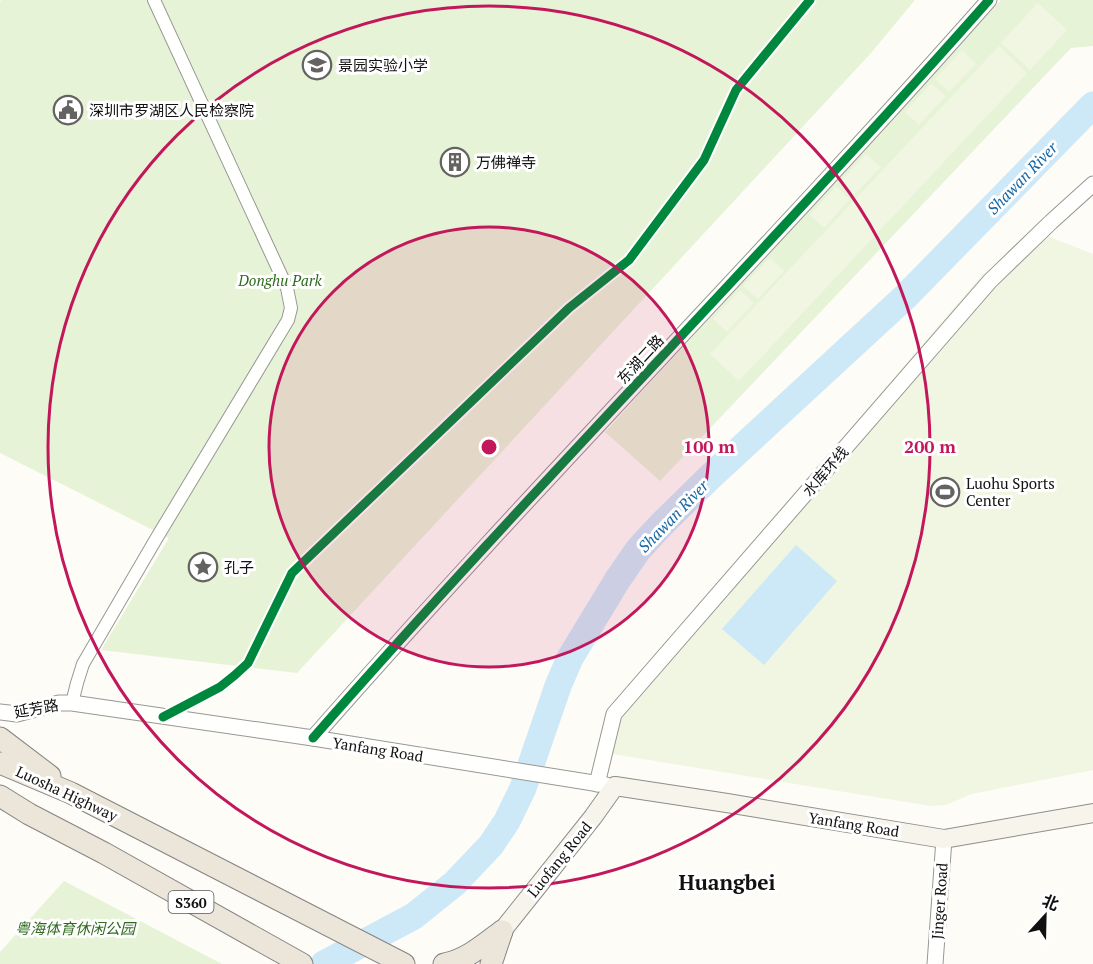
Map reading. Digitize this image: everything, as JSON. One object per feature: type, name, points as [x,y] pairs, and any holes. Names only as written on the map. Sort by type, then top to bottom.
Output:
[{"type":"highway","name":"S360","points":[[0,738],[71,793]]},
{"type":"highway","points":[[0,751],[71,793]]},
{"type":"highway","name":"Luosha Highway","points":[[0,763],[71,793],[404,964]]},
{"type":"highway","name":"Luosha Highway","points":[[0,796],[302,964]]},
{"type":"highway","points":[[0,801],[29,814]]},
{"type":"highway","points":[[444,964],[467,956],[502,930]]},
{"type":"highway","points":[[491,964],[502,930]]},
{"type":"main road","name":"Yanfang Road","points":[[606,785],[944,839],[1093,813]]},
{"type":"main road","name":"Luofang Road","points":[[502,930],[593,817],[606,785]]},
{"type":"street","points":[[72,703],[83,664],[288,320],[291,308],[287,288],[154,0]]},
{"type":"street","name":"东湖二路","points":[[313,738],[466,568],[907,93],[989,0]]},
{"type":"street","name":"水库环线","points":[[606,785],[615,714],[990,281],[1093,184]]},
{"type":"street","name":"延芳路","points":[[0,712],[17,714],[59,703],[72,703]]},
{"type":"street","name":"Yanfang Road","points":[[72,703],[313,738],[606,785]]},
{"type":"street","name":"Jinger Road","points":[[935,964],[944,839]]},
{"type":"green space","name":"Donghu Park","points":[[1,0],[915,0],[871,53],[297,673],[101,650],[169,538],[0,453]]},
{"type":"green space","points":[[1001,0],[1093,0],[1093,46],[1071,48],[660,481],[605,432]]},
{"type":"green space","points":[[1038,3],[1067,30],[1030,70],[1001,43]]},
{"type":"green space","points":[[999,46],[1027,73],[739,381],[710,354]]},
{"type":"green space","points":[[962,50],[976,64],[949,92],[935,79]]},
{"type":"green space","points":[[931,83],[946,96],[919,125],[905,112]]},
{"type":"green space","points":[[866,154],[881,167],[854,195],[840,182]]},
{"type":"green space","points":[[836,186],[850,199],[824,228],[810,215]]},
{"type":"green space","name":"Luohu Sports Center","points":[[1042,234],[1093,254],[1093,770],[971,794],[946,805],[931,806],[600,752],[609,710],[983,274]]},
{"type":"green space","points":[[770,258],[784,271],[758,299],[743,286]]},
{"type":"green space","points":[[740,290],[754,303],[727,332],[713,319]]},
{"type":"green space","name":"粤海体育休闲公园","points":[[64,881],[222,964],[0,964],[0,952]]},
{"type":"water","points":[[796,545],[837,581],[764,665],[722,629]]},
{"type":"waterway","name":"Shawan River","points":[[324,964],[414,916],[455,883],[491,845],[507,821],[523,788],[570,658],[638,550],[711,476],[906,296],[1093,105]]},
{"type":"cycle path","points":[[163,717],[220,687],[248,663],[292,573],[569,308],[629,260],[704,160],[736,90],[810,0]]},
{"type":"cycle path","points":[[313,738],[480,552],[906,93],[989,0]]},
{"type":"place","name":"景园实验小学","points":[[317,65]]},
{"type":"place","name":"深圳市罗湖区人民检察院","points":[[68,110]]},
{"type":"place","name":"万佛禅寺","points":[[455,162]]},
{"type":"place","name":"Luohu Sports Center","points":[[945,492]]},
{"type":"place","name":"孔子","points":[[203,567]]},
{"type":"district","name":"Huangbei","points":[[727,882]]}]
